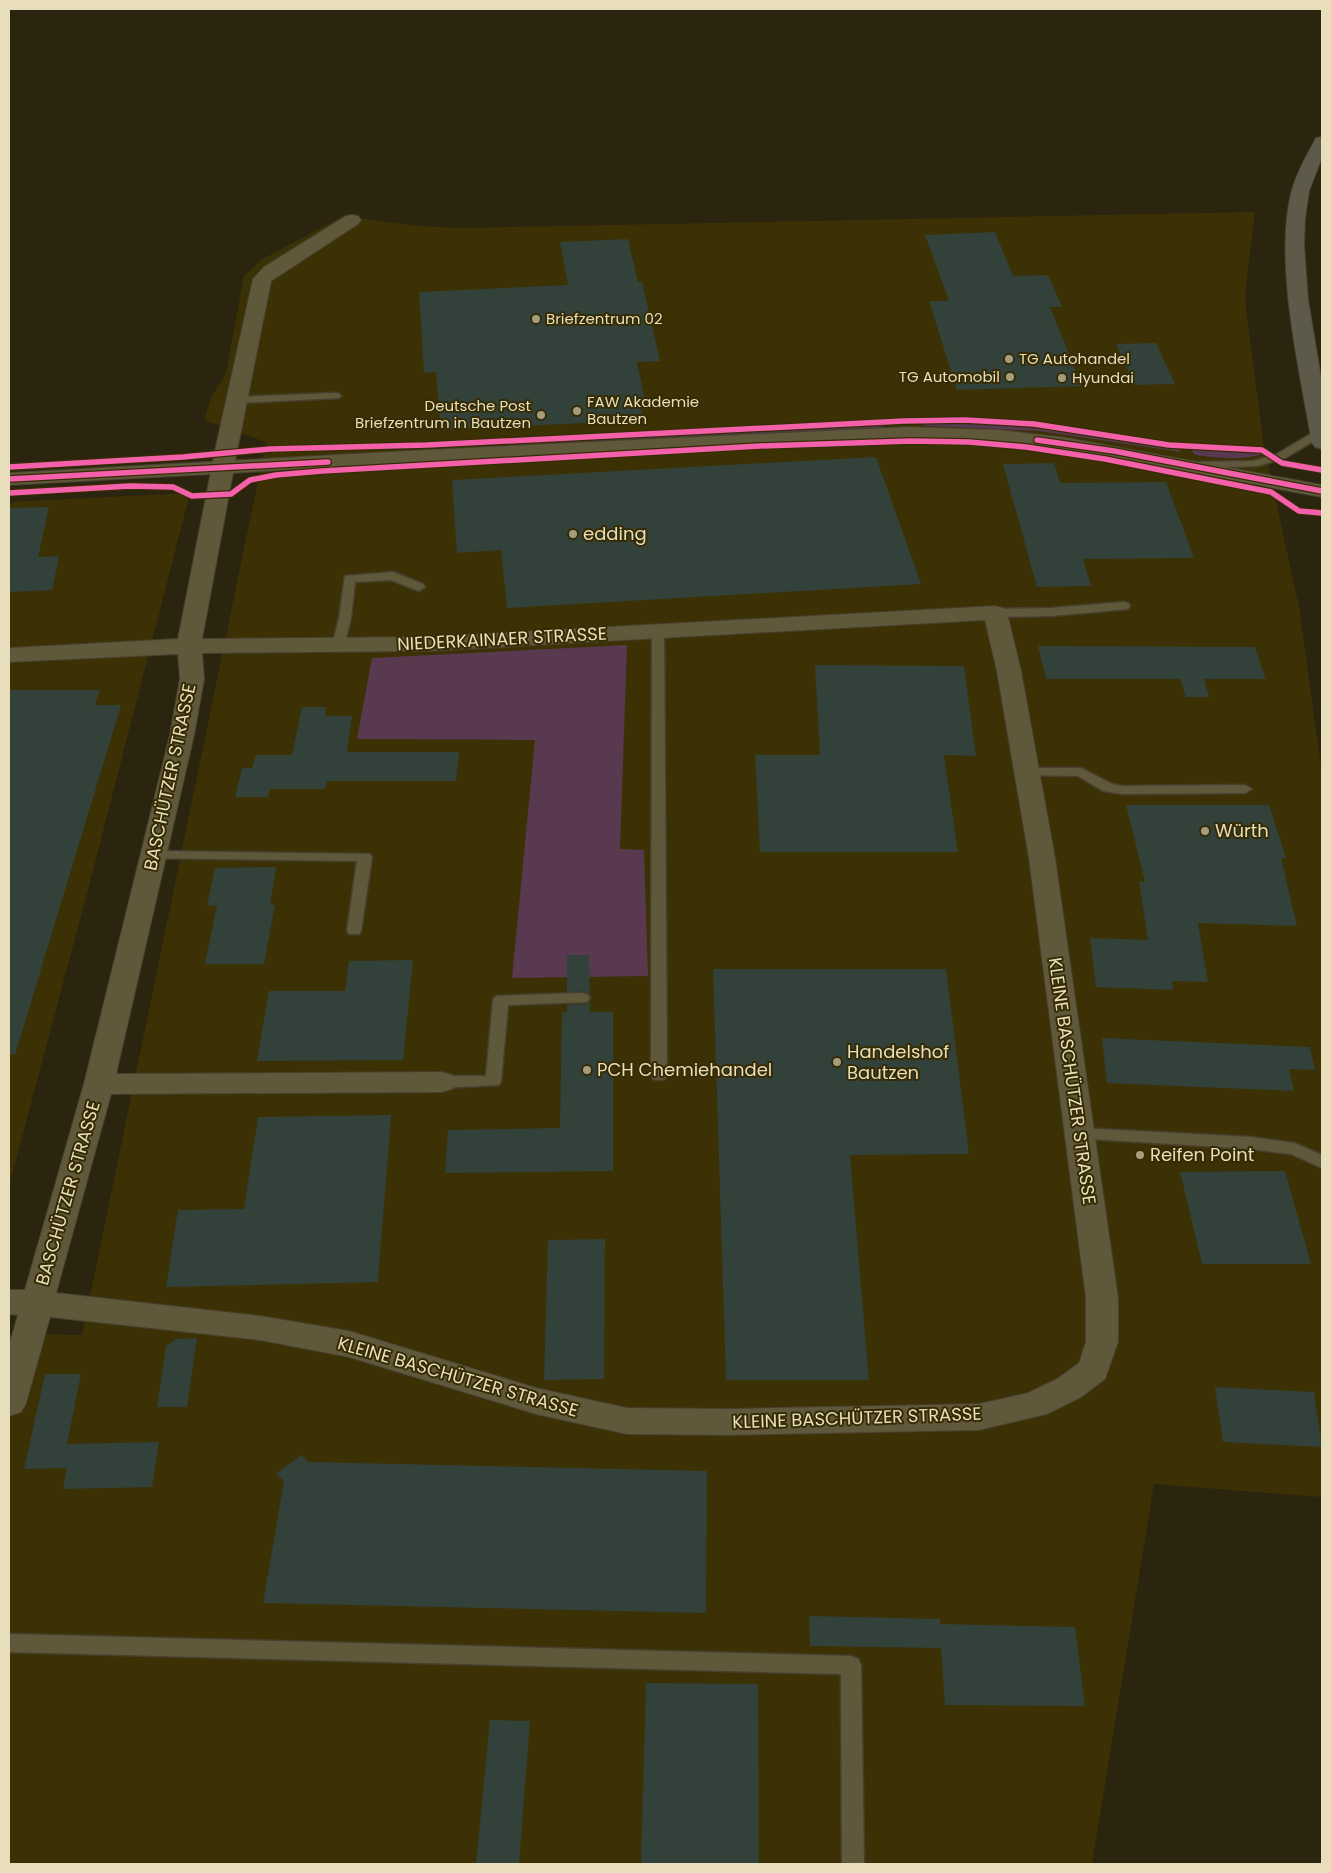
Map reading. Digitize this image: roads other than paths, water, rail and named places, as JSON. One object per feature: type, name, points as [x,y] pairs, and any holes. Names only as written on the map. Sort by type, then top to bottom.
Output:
[{"type":"main road","points":[[1321,438],[1298,297],[1294,242],[1300,194],[1313,156],[1322,142]]},
{"type":"street","name":"BASCHÜTZER STRASSE","points":[[9,1403],[23,1302],[100,1084],[182,735],[192,679],[189,646],[262,279],[270,271],[352,220]]},
{"type":"street","points":[[9,479],[426,456],[908,434],[966,434],[1029,438],[1114,451],[1322,491]]},
{"type":"street","name":"NIEDERKAINAER STRASSE","points":[[9,655],[189,646],[427,644],[995,613]]},
{"type":"street","name":"KLEINE BASCHÜTZER STRASSE","points":[[23,1302],[260,1328],[349,1344],[536,1402],[626,1421],[729,1422],[979,1417],[1035,1405],[1069,1388],[1093,1370],[1102,1342],[1102,1298],[1042,858],[1009,671],[995,613]]},
{"type":"street","name":"BASCHÜTZER STRASSE","points":[[100,1084],[442,1082]]},
{"type":"lane","points":[[237,400],[335,396]]},
{"type":"lane","points":[[1191,465],[1254,464],[1286,454],[1321,438]]},
{"type":"lane","points":[[338,646],[345,618],[349,578],[393,576],[419,586]]},
{"type":"lane","points":[[995,613],[1051,612],[1124,606]]},
{"type":"lane","points":[[658,632],[659,1075]]},
{"type":"lane","points":[[1027,772],[1081,772],[1108,788],[1123,790],[1245,790]]},
{"type":"lane","points":[[153,855],[365,857],[354,931]]},
{"type":"lane","points":[[442,1082],[493,1081],[501,1000],[582,998]]},
{"type":"lane","points":[[1080,1134],[1251,1143],[1294,1149],[1322,1162]]},
{"type":"lane","points":[[9,1643],[851,1665],[853,1864]]},
{"type":"place","name":"Briefzentrum 02","points":[[536,319]]},
{"type":"place","name":"TG Autohandel","points":[[1009,359]]},
{"type":"place","name":"TG Automobil","points":[[1010,377]]},
{"type":"place","name":"Hyundai","points":[[1062,378]]},
{"type":"place","name":"FAW Akademie Bautzen","points":[[577,411]]},
{"type":"place","name":"Deutsche Post Briefzentrum in Bautzen","points":[[541,415]]},
{"type":"place","name":"edding","points":[[573,534]]},
{"type":"place","name":"Würth","points":[[1205,831]]},
{"type":"place","name":"Handelshof Bautzen","points":[[837,1062]]},
{"type":"place","name":"PCH Chemiehandel","points":[[587,1070]]},
{"type":"place","name":"Reifen Point","points":[[1140,1155]]}]
